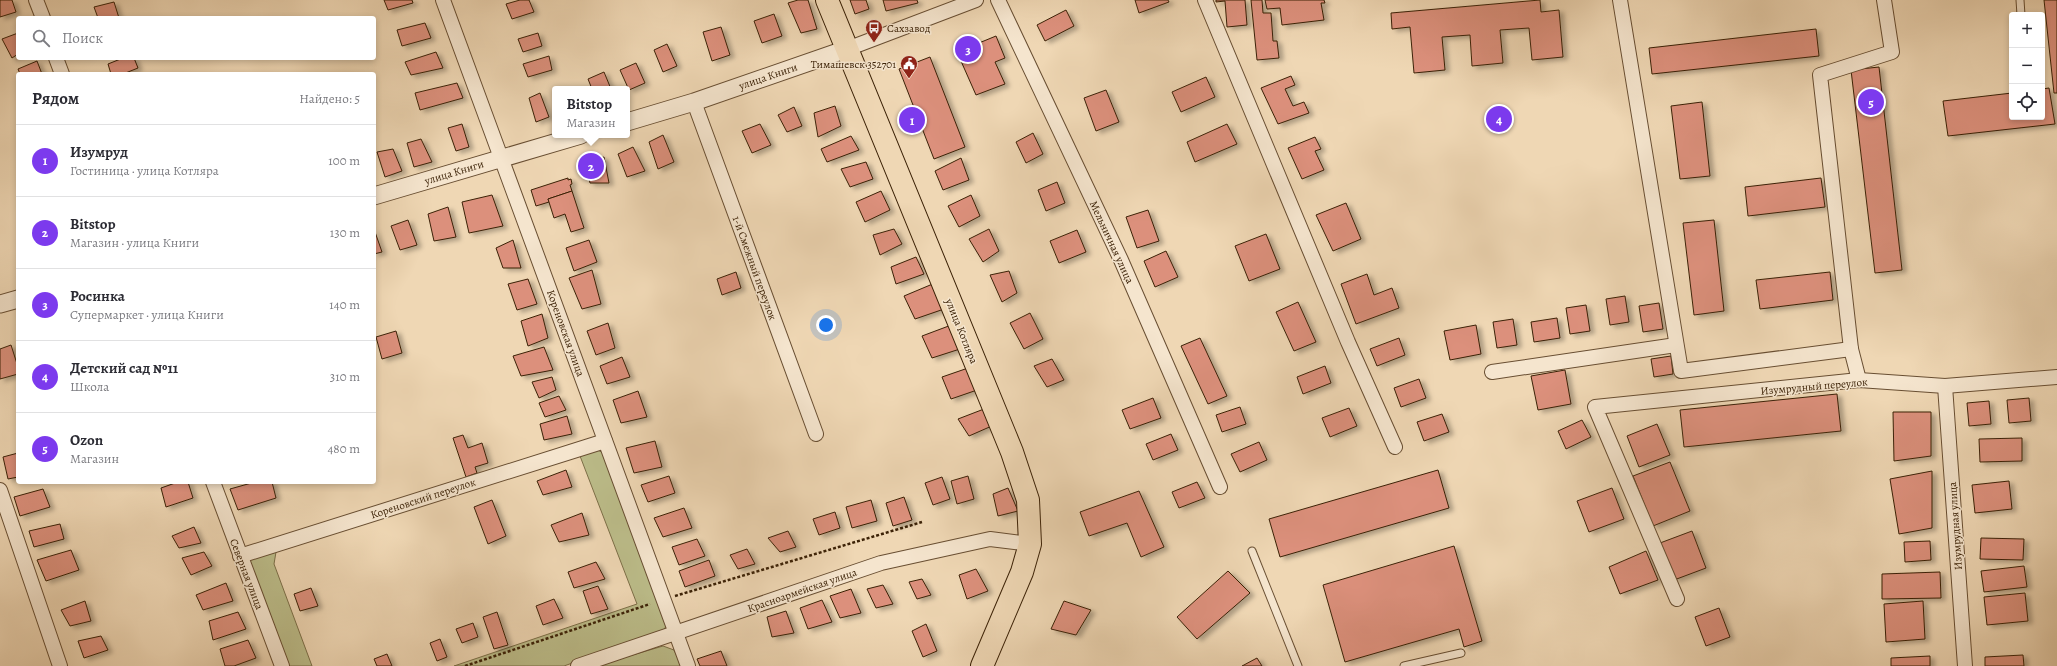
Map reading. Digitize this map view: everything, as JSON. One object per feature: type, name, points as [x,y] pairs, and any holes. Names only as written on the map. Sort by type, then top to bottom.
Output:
[{"type":"main road","name":"улица Котляра","points":[[827,0],[1012,452],[1028,500],[1030,544],[1022,572],[982,666]]},
{"type":"street","points":[[36,0],[41,16]]},
{"type":"street","name":"Кореновская улица","points":[[443,0],[688,666]]},
{"type":"street","name":"улица Книги","points":[[630,121],[694,102],[847,49],[976,0]]},
{"type":"street","name":"Мельничная улица","points":[[998,0],[1121,260],[1220,487]]},
{"type":"street","points":[[1205,0],[1345,334],[1395,447]]},
{"type":"street","points":[[1620,0],[1681,371],[1851,349]]},
{"type":"street","points":[[1859,380],[1851,349],[1820,76],[1892,52],[1884,0]]},
{"type":"street","points":[[57,60],[61,72]]},
{"type":"street","name":"1-й Смежный переулок","points":[[694,102],[816,434]]},
{"type":"street","name":"улица Книги","points":[[376,195],[571,138]]},
{"type":"street","points":[[0,304],[16,300]]},
{"type":"street","points":[[1492,372],[1676,345]]},
{"type":"street","name":"Изумрудный переулок","points":[[1677,599],[1595,407],[1859,380],[1945,386],[2057,377]]},
{"type":"street","name":"Изумрудная улица","points":[[1945,386],[1965,666]]},
{"type":"street","name":"Кореновский переулок","points":[[240,556],[605,440]]},
{"type":"street","name":"Северная улица","points":[[214,484],[282,666]]},
{"type":"street","points":[[0,490],[60,666]]},
{"type":"street","name":"Красноармейская улица","points":[[585,665],[881,564],[990,539],[1030,544]]},
{"type":"lane","points":[[2020,0],[2021,12]]},
{"type":"lane","points":[[1252,551],[1298,666]]},
{"type":"lane","points":[[1404,666],[1461,653]]},
{"type":"path","points":[[465,666],[664,599],[922,522]]},
{"type":"green space","points":[[598,450],[603,453],[666,626],[664,630],[564,666],[454,666],[637,604],[580,456]]},
{"type":"green space","points":[[276,552],[274,564],[312,666],[285,666],[249,564],[250,559]]},
{"type":"green space","points":[[663,646],[674,650],[682,666],[595,666]]},
{"type":"building","points":[[0,0],[12,0],[16,12],[0,17]]},
{"type":"building","points":[[384,0],[412,0],[413,3],[388,10]]},
{"type":"building","points":[[520,0],[529,0],[534,12],[512,19],[506,4]]},
{"type":"building","points":[[798,0],[808,0],[817,29],[801,33],[788,3]]},
{"type":"building","points":[[850,0],[866,0],[869,9],[855,14]]},
{"type":"building","points":[[883,0],[917,0],[918,3],[886,11]]},
{"type":"building","points":[[1135,0],[1168,0],[1169,2],[1139,13]]},
{"type":"building","points":[[1216,0],[1245,0],[1247,25],[1227,27],[1225,1],[1216,2]]},
{"type":"building","points":[[1251,0],[1262,0],[1263,13],[1271,13],[1273,41],[1277,41],[1279,58],[1257,60]]},
{"type":"building","points":[[1265,0],[1324,0],[1325,3],[1321,3],[1324,20],[1282,25],[1280,8],[1267,9]]},
{"type":"building","points":[[1540,0],[1541,12],[1559,10],[1563,57],[1532,60],[1529,28],[1500,30],[1503,63],[1472,66],[1470,35],[1442,37],[1445,70],[1414,73],[1410,27],[1392,29],[1391,13]]},
{"type":"building","points":[[2044,0],[2057,0],[2057,93],[2054,93]]},
{"type":"building","points":[[114,2],[118,16],[97,16],[94,7]]},
{"type":"building","points":[[1066,10],[1074,26],[1045,41],[1037,25]]},
{"type":"building","points":[[774,14],[782,36],[762,43],[754,21]]},
{"type":"building","points":[[425,23],[431,38],[402,46],[397,30]]},
{"type":"building","points":[[721,27],[730,55],[712,61],[703,32]]},
{"type":"building","points":[[1816,29],[1819,56],[1652,74],[1649,48]]},
{"type":"building","points":[[538,33],[542,46],[523,52],[518,39]]},
{"type":"building","points":[[16,34],[16,55],[12,58],[2,39]]},
{"type":"building","points":[[996,36],[1005,58],[995,62],[1005,84],[976,95],[957,52]]},
{"type":"building","points":[[667,44],[677,66],[663,72],[654,50]]},
{"type":"building","points":[[436,52],[443,68],[411,75],[405,62]]},
{"type":"building","points":[[549,56],[552,70],[528,77],[523,64]]},
{"type":"building","points":[[930,57],[965,147],[934,159],[899,69]]},
{"type":"building","points":[[118,60],[135,60],[138,68],[128,72],[110,72],[108,64]]},
{"type":"building","points":[[37,61],[41,72],[19,72],[18,69]]},
{"type":"building","points":[[636,63],[645,83],[630,90],[630,86],[627,86],[620,70]]},
{"type":"building","points":[[1879,67],[1902,270],[1875,273],[1851,70]]},
{"type":"building","points":[[604,72],[610,86],[591,86],[588,79]]},
{"type":"building","points":[[1291,76],[1295,85],[1285,89],[1293,106],[1304,102],[1309,113],[1278,124],[1261,88]]},
{"type":"building","points":[[1206,77],[1215,97],[1181,112],[1172,92]]},
{"type":"building","points":[[457,83],[463,98],[420,110],[415,93]]},
{"type":"building","points":[[2049,88],[2055,124],[1948,136],[1943,101],[2009,93],[2009,120],[2045,120],[2045,89]]},
{"type":"building","points":[[1106,90],[1119,122],[1096,131],[1084,98]]},
{"type":"building","points":[[540,93],[549,117],[536,122],[529,98]]},
{"type":"building","points":[[1702,102],[1710,176],[1680,179],[1671,106]]},
{"type":"building","points":[[835,106],[841,126],[818,137],[814,113]]},
{"type":"building","points":[[794,107],[802,126],[787,132],[778,115]]},
{"type":"building","points":[[462,124],[469,147],[456,151],[448,128]]},
{"type":"building","points":[[760,124],[771,145],[752,153],[742,131]]},
{"type":"building","points":[[1227,124],[1237,144],[1195,162],[1187,142]]},
{"type":"building","points":[[1033,133],[1043,154],[1026,163],[1016,142]]},
{"type":"building","points":[[663,135],[674,162],[658,169],[649,142]]},
{"type":"building","points":[[851,136],[859,150],[827,162],[821,149]]},
{"type":"building","points":[[1315,137],[1321,149],[1315,151],[1324,170],[1302,179],[1288,148]]},
{"type":"building","points":[[421,139],[432,162],[414,167],[407,143]]},
{"type":"building","points":[[633,147],[645,171],[627,177],[618,154]]},
{"type":"building","points":[[393,149],[402,171],[385,177],[377,152]]},
{"type":"building","points":[[604,157],[609,183],[590,183],[585,161]]},
{"type":"building","points":[[961,158],[969,180],[943,190],[935,171]]},
{"type":"building","points":[[866,162],[873,179],[850,187],[841,169]]},
{"type":"building","points":[[568,178],[568,180],[571,179],[572,184],[570,185],[572,191],[548,199],[549,202],[536,206],[531,190]]},
{"type":"building","points":[[1821,178],[1825,207],[1748,216],[1745,187]]},
{"type":"building","points":[[1057,182],[1065,203],[1046,211],[1038,190]]},
{"type":"building","points":[[572,191],[584,228],[571,232],[565,214],[554,218],[548,199]]},
{"type":"building","points":[[881,191],[890,210],[865,222],[856,202]]},
{"type":"building","points":[[492,195],[503,226],[469,233],[462,202]]},
{"type":"building","points":[[971,195],[980,216],[959,227],[948,206]]},
{"type":"building","points":[[1346,203],[1361,239],[1333,251],[1316,215]]},
{"type":"building","points":[[448,207],[456,237],[434,241],[428,214]]},
{"type":"building","points":[[1148,210],[1159,241],[1137,248],[1126,217]]},
{"type":"building","points":[[408,220],[417,245],[400,250],[391,226]]},
{"type":"building","points":[[1714,220],[1724,311],[1694,315],[1683,223]]},
{"type":"building","points":[[894,229],[902,244],[880,255],[873,235]]},
{"type":"building","points":[[989,229],[999,251],[983,262],[969,239]]},
{"type":"building","points":[[1077,230],[1086,252],[1059,263],[1050,241]]},
{"type":"building","points":[[1266,234],[1280,269],[1249,281],[1235,246]]},
{"type":"building","points":[[376,235],[382,252],[376,254]]},
{"type":"building","points":[[513,240],[521,268],[503,268],[496,248]]},
{"type":"building","points":[[589,240],[597,262],[574,271],[566,248]]},
{"type":"building","points":[[1166,251],[1178,277],[1155,287],[1144,261]]},
{"type":"building","points":[[916,257],[924,274],[896,284],[891,267]]},
{"type":"building","points":[[592,270],[601,304],[582,309],[569,278]]},
{"type":"building","points":[[1009,271],[1017,293],[1002,302],[990,275]]},
{"type":"building","points":[[736,272],[741,288],[722,295],[717,279]]},
{"type":"building","points":[[1830,272],[1833,300],[1760,309],[1756,280]]},
{"type":"building","points":[[1367,274],[1374,295],[1392,288],[1399,308],[1356,324],[1341,284]]},
{"type":"building","points":[[528,279],[537,304],[517,310],[508,284]]},
{"type":"building","points":[[935,283],[947,308],[915,319],[904,296]]},
{"type":"building","points":[[1625,296],[1629,322],[1610,325],[1606,299]]},
{"type":"building","points":[[1298,302],[1316,342],[1294,351],[1276,312]]},
{"type":"building","points":[[1659,303],[1663,329],[1643,332],[1639,306]]},
{"type":"building","points":[[1586,305],[1590,331],[1570,334],[1566,308]]},
{"type":"building","points":[[1030,313],[1043,339],[1024,349],[1010,323]]},
{"type":"building","points":[[542,314],[548,338],[528,346],[521,321]]},
{"type":"building","points":[[1557,318],[1560,338],[1534,342],[1531,322]]},
{"type":"building","points":[[1513,319],[1517,345],[1497,348],[1493,322]]},
{"type":"building","points":[[608,323],[615,348],[596,355],[587,331]]},
{"type":"building","points":[[954,324],[963,348],[932,358],[922,336]]},
{"type":"building","points":[[1476,325],[1481,354],[1450,360],[1444,331]]},
{"type":"building","points":[[396,331],[402,353],[382,359],[376,337]]},
{"type":"building","points":[[1200,338],[1227,396],[1208,404],[1181,346]]},
{"type":"building","points":[[1399,338],[1405,355],[1377,366],[1370,349]]},
{"type":"building","points":[[11,345],[16,361],[16,375],[0,379],[0,349]]},
{"type":"building","points":[[544,347],[553,370],[521,376],[513,356]]},
{"type":"building","points":[[1671,356],[1673,374],[1654,377],[1651,359]]},
{"type":"building","points":[[622,357],[630,377],[607,384],[600,366]]},
{"type":"building","points":[[1052,359],[1064,380],[1047,387],[1034,366]]},
{"type":"building","points":[[1325,366],[1331,383],[1303,394],[1297,377]]},
{"type":"building","points":[[971,367],[980,389],[951,399],[942,377]]},
{"type":"building","points":[[1565,370],[1571,404],[1538,410],[1531,376]]},
{"type":"building","points":[[552,377],[556,390],[539,398],[532,382]]},
{"type":"building","points":[[1419,379],[1426,398],[1401,407],[1394,388]]},
{"type":"building","points":[[638,391],[647,417],[621,423],[613,400]]},
{"type":"building","points":[[1837,394],[1841,431],[1684,447],[1680,410]]},
{"type":"building","points":[[559,396],[566,410],[545,417],[539,403]]},
{"type":"building","points":[[1153,398],[1161,418],[1130,429],[1122,410]]},
{"type":"building","points":[[2029,398],[2031,421],[2009,423],[2007,400]]},
{"type":"building","points":[[1989,401],[1991,424],[1969,426],[1967,403]]},
{"type":"building","points":[[1240,407],[1246,424],[1222,432],[1216,415]]},
{"type":"building","points":[[1349,408],[1357,426],[1330,437],[1322,418]]},
{"type":"building","points":[[984,409],[994,425],[969,436],[958,419]]},
{"type":"building","points":[[1893,412],[1931,412],[1931,456],[1894,461]]},
{"type":"building","points":[[1442,414],[1449,432],[1424,441],[1417,422]]},
{"type":"building","points":[[567,416],[572,434],[544,440],[540,424]]},
{"type":"building","points":[[1582,420],[1591,437],[1566,449],[1558,431]]},
{"type":"building","points":[[1657,424],[1670,455],[1639,467],[1627,436]]},
{"type":"building","points":[[1171,434],[1178,450],[1153,460],[1146,444]]},
{"type":"building","points":[[463,435],[468,448],[482,443],[488,463],[475,467],[477,473],[466,477],[453,438]]},
{"type":"building","points":[[2022,438],[2022,461],[1980,462],[1979,439]]},
{"type":"building","points":[[655,441],[662,467],[634,473],[626,448]]},
{"type":"building","points":[[1259,442],[1267,460],[1240,472],[1231,454]]},
{"type":"building","points":[[16,454],[16,477],[8,479],[3,457]]},
{"type":"building","points":[[1670,462],[1690,511],[1653,526],[1633,476]]},
{"type":"building","points":[[566,470],[572,487],[543,495],[537,481]]},
{"type":"building","points":[[1438,470],[1449,508],[1280,557],[1269,519]]},
{"type":"building","points":[[1932,471],[1932,528],[1899,534],[1890,479]]},
{"type":"building","points":[[669,476],[675,493],[648,502],[641,485]]},
{"type":"building","points":[[968,476],[974,499],[957,504],[951,481]]},
{"type":"building","points":[[942,477],[950,499],[933,505],[925,483]]},
{"type":"building","points":[[2009,481],[2012,509],[1975,513],[1972,485]]},
{"type":"building","points":[[1197,482],[1205,498],[1179,508],[1172,492]]},
{"type":"building","points":[[172,484],[189,484],[193,498],[166,507],[161,488]]},
{"type":"building","points":[[248,484],[272,484],[276,498],[238,510],[230,489]]},
{"type":"building","points":[[1008,488],[1018,511],[998,516],[993,494]]},
{"type":"building","points":[[1612,488],[1624,519],[1589,532],[1577,501]]},
{"type":"building","points":[[43,489],[50,507],[20,516],[14,497]]},
{"type":"building","points":[[1139,491],[1164,547],[1141,557],[1127,523],[1089,536],[1080,512]]},
{"type":"building","points":[[904,497],[912,520],[893,526],[886,503]]},
{"type":"building","points":[[492,500],[506,536],[488,544],[474,507]]},
{"type":"building","points":[[871,500],[877,521],[852,528],[846,507]]},
{"type":"building","points":[[684,508],[692,528],[663,537],[654,518]]},
{"type":"building","points":[[835,512],[840,528],[819,535],[813,519]]},
{"type":"building","points":[[582,513],[589,535],[559,542],[551,525]]},
{"type":"building","points":[[60,524],[64,539],[34,547],[29,531]]},
{"type":"building","points":[[194,527],[201,543],[179,548],[172,536]]},
{"type":"building","points":[[788,531],[796,547],[780,552],[768,538]]},
{"type":"building","points":[[1692,531],[1706,568],[1674,580],[1660,543]]},
{"type":"building","points":[[1981,538],[2024,539],[2023,560],[1980,559]]},
{"type":"building","points":[[697,539],[705,556],[679,565],[672,547]]},
{"type":"building","points":[[1930,541],[1931,560],[1905,562],[1904,542]]},
{"type":"building","points":[[1454,546],[1482,641],[1464,647],[1459,629],[1345,662],[1323,585]]},
{"type":"building","points":[[747,549],[755,564],[738,569],[730,555]]},
{"type":"building","points":[[71,550],[79,570],[46,581],[37,560]]},
{"type":"building","points":[[1646,551],[1658,580],[1620,594],[1609,567]]},
{"type":"building","points":[[204,552],[212,566],[191,575],[182,558]]},
{"type":"building","points":[[709,560],[715,576],[685,587],[679,571]]},
{"type":"building","points":[[596,562],[605,579],[574,588],[568,572]]},
{"type":"building","points":[[2024,566],[2027,587],[1984,592],[1981,571]]},
{"type":"building","points":[[976,569],[988,591],[967,599],[959,575]]},
{"type":"building","points":[[1228,571],[1250,593],[1197,639],[1177,617]]},
{"type":"building","points":[[1940,572],[1941,598],[1882,599],[1882,574]]},
{"type":"building","points":[[922,579],[931,595],[917,599],[909,582]]},
{"type":"building","points":[[226,583],[233,601],[203,610],[196,595]]},
{"type":"building","points":[[883,585],[893,604],[876,608],[867,589]]},
{"type":"building","points":[[598,586],[608,609],[591,614],[583,591]]},
{"type":"building","points":[[311,588],[318,606],[300,611],[294,594]]},
{"type":"building","points":[[851,589],[861,613],[840,618],[830,596]]},
{"type":"building","points":[[2025,593],[2028,621],[1987,625],[1984,597]]},
{"type":"building","points":[[554,599],[563,618],[543,625],[536,606]]},
{"type":"building","points":[[822,600],[832,622],[808,629],[800,608]]},
{"type":"building","points":[[85,601],[91,621],[70,626],[61,610]]},
{"type":"building","points":[[1064,601],[1091,610],[1076,635],[1051,629]]},
{"type":"building","points":[[1923,601],[1925,639],[1886,642],[1884,604]]},
{"type":"building","points":[[1719,608],[1730,637],[1706,646],[1695,617]]},
{"type":"building","points":[[786,611],[794,633],[772,637],[767,617]]},
{"type":"building","points":[[238,612],[246,629],[213,640],[209,621]]},
{"type":"building","points":[[497,612],[508,645],[494,649],[483,617]]},
{"type":"building","points":[[473,623],[478,637],[462,643],[456,629]]},
{"type":"building","points":[[926,624],[937,651],[923,657],[912,631]]},
{"type":"building","points":[[101,636],[108,650],[84,658],[78,641]]},
{"type":"building","points":[[440,639],[447,657],[437,661],[430,643]]},
{"type":"building","points":[[248,640],[256,658],[234,666],[225,666],[220,649]]},
{"type":"building","points":[[721,651],[727,666],[700,666],[697,659]]},
{"type":"building","points":[[387,654],[392,666],[377,666],[374,659]]},
{"type":"building","points":[[2023,655],[2024,666],[1985,666],[1985,657]]},
{"type":"building","points":[[1930,656],[1930,666],[1891,666],[1891,658]]},
{"type":"building","points":[[1257,658],[1262,666],[1242,666]]},
{"type":"place","name":"Сахзавод","points":[[874,43]]},
{"type":"place","name":"Росинка","points":[[968,49]]},
{"type":"place","name":"Тимашевск 352701","points":[[909,79]]},
{"type":"place","name":"Ozon","points":[[1871,102]]},
{"type":"place","name":"Детский сад №11","points":[[1499,119]]},
{"type":"place","name":"Изумруд","points":[[912,120]]},
{"type":"place","name":"Bitstop","points":[[591,166]]}]
